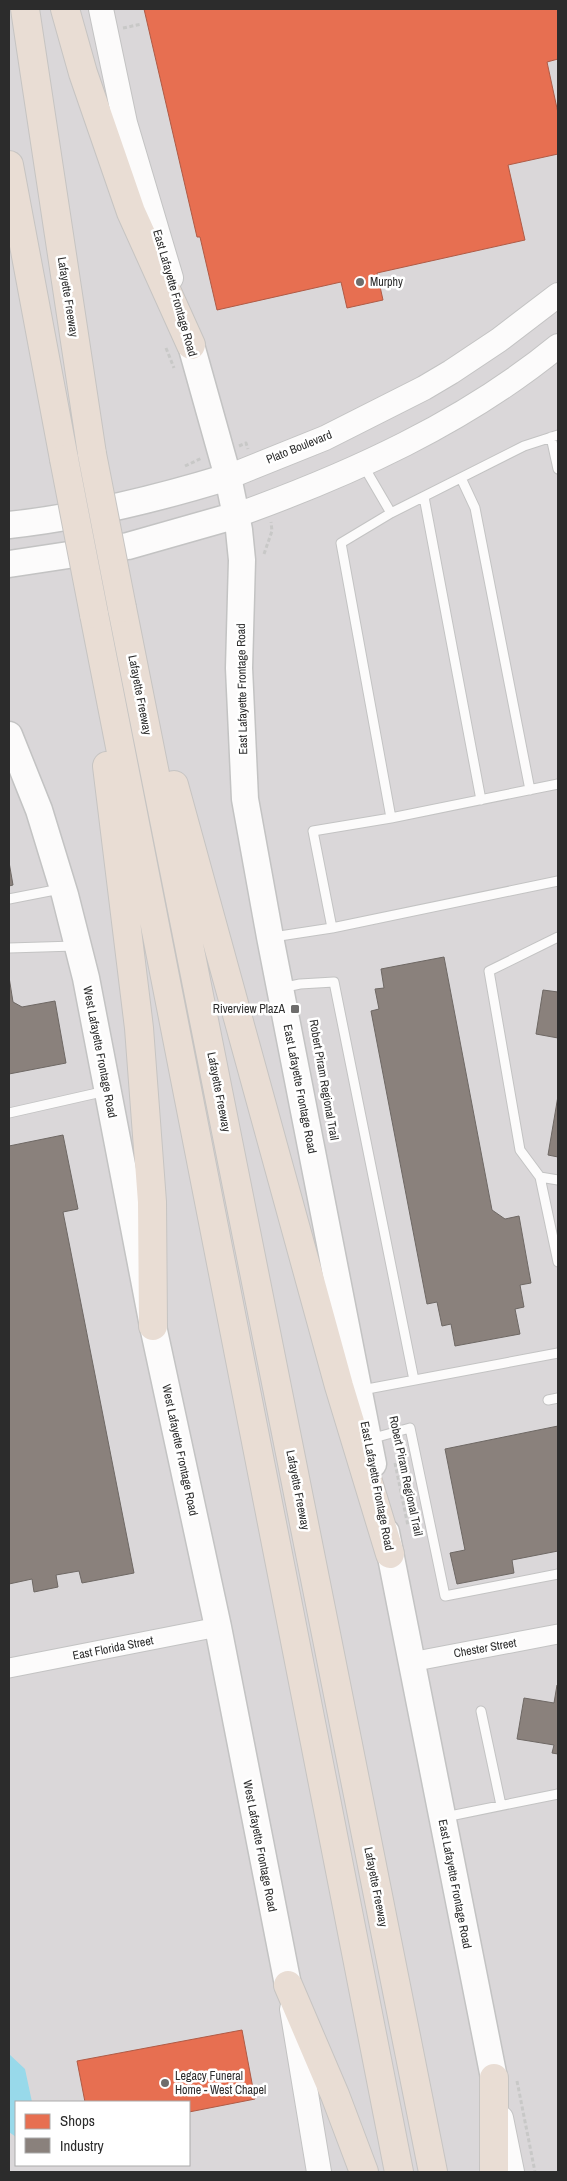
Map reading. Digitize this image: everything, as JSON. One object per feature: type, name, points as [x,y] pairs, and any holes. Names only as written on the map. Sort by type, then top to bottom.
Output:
[{"type":"highway","name":"Lafayette Freeway","points":[[24,9],[92,454],[433,2172]]},
{"type":"highway","points":[[65,9],[86,81],[131,212],[191,345]]},
{"type":"highway","points":[[9,165],[64,459],[398,2172]]},
{"type":"highway","points":[[124,617],[350,1392],[390,1554]]},
{"type":"highway","points":[[96,623],[106,758],[139,1028],[152,1202],[154,1326]]},
{"type":"highway","points":[[288,1985],[335,2096],[364,2172]]},
{"type":"highway","points":[[494,2078],[494,2172]]},
{"type":"main road","name":"East Lafayette Frontage Road","points":[[191,345],[237,516],[242,560],[238,668],[245,799],[280,988],[350,1392],[379,1437],[390,1554],[494,2078]]},
{"type":"main road","name":"Plato Boulevard","points":[[9,526],[114,508],[159,498],[228,477]]},
{"type":"main road","points":[[9,564],[128,546],[237,516]]},
{"type":"main road","name":"West Lafayette Frontage Road","points":[[9,735],[39,810],[63,888],[78,946],[154,1326],[218,1628],[288,1985]]},
{"type":"street","name":"East Lafayette Frontage Road","points":[[101,9],[125,123],[191,345]]},
{"type":"street","name":"Plato Boulevard","points":[[228,477],[325,438],[424,388],[499,340],[558,295]]},
{"type":"street","points":[[237,516],[284,499],[391,452],[460,413],[509,382],[558,346]]},
{"type":"street","name":"East Florida Street","points":[[9,1668],[218,1628]]},
{"type":"street","name":"Chester Street","points":[[411,1662],[558,1634]]},
{"type":"street","name":"West Lafayette Frontage Road","points":[[288,1985],[319,2172]]},
{"type":"street","name":"East Lafayette Frontage Road","points":[[494,2078],[512,2172]]},
{"type":"lane","points":[[391,818],[341,543],[391,514],[524,446],[555,436],[558,469]]},
{"type":"lane","points":[[363,465],[391,514]]},
{"type":"lane","points":[[461,478],[475,508],[530,790]]},
{"type":"lane","points":[[424,497],[481,800]]},
{"type":"lane","points":[[332,928],[313,831],[391,818],[558,784]]},
{"type":"lane","points":[[270,937],[332,928],[558,881]]},
{"type":"lane","points":[[9,899],[63,888]]},
{"type":"lane","points":[[558,937],[490,971],[520,1150],[540,1177],[558,1262]]},
{"type":"lane","points":[[9,948],[78,946]]},
{"type":"lane","points":[[280,988],[300,984],[334,982],[414,1380]]},
{"type":"lane","points":[[9,1113],[108,1091]]},
{"type":"lane","points":[[540,1177],[558,1180]]},
{"type":"lane","points":[[350,1392],[558,1353]]},
{"type":"lane","points":[[548,1400],[558,1398]]},
{"type":"lane","points":[[379,1437],[410,1428],[445,1596],[558,1574]]},
{"type":"lane","points":[[481,1711],[501,1805]]},
{"type":"lane","points":[[442,1817],[558,1794]]},
{"type":"path","points":[[116,30],[142,24]]},
{"type":"path","points":[[239,445],[246,443],[248,447]]},
{"type":"path","points":[[262,558],[272,531],[271,520]]},
{"type":"path","name":"Robert Piram Regional Trail","points":[[379,1437],[409,1532]]},
{"type":"shaded area","points":[[9,9],[558,9],[558,2172],[9,2172]]},
{"type":"water","points":[[9,2054],[25,2069],[32,2101],[15,2101],[15,2136],[9,2132]]},
{"type":"building: Shops","points":[[144,9],[558,9],[558,59],[547,62],[558,113],[558,154],[508,165],[525,240],[377,273],[383,300],[347,308],[341,282],[217,310],[200,237],[197,237]]},
{"type":"building: Shops","points":[[242,2030],[255,2099],[190,2112],[190,2101],[85,2101],[77,2061]]},
{"type":"building: Industry","points":[[9,862],[13,885],[9,886]]},
{"type":"building: Industry","points":[[444,957],[492,1210],[505,1219],[519,1216],[531,1283],[520,1285],[524,1307],[515,1309],[520,1334],[455,1346],[451,1324],[442,1326],[437,1302],[427,1304],[371,1011],[379,1009],[375,989],[384,988],[381,969]]},
{"type":"building: Industry","points":[[9,977],[13,1002],[22,1007],[55,1001],[66,1063],[9,1074]]},
{"type":"building: Industry","points":[[543,990],[558,992],[558,1038],[536,1034]]},
{"type":"building: Industry","points":[[558,1096],[558,1157],[548,1155]]},
{"type":"building: Industry","points":[[63,1135],[78,1209],[63,1212],[134,1573],[82,1583],[79,1571],[56,1575],[58,1587],[34,1592],[32,1579],[9,1584],[9,1146]]},
{"type":"building: Industry","points":[[558,1426],[558,1551],[512,1560],[514,1573],[457,1584],[450,1553],[465,1550],[445,1449]]},
{"type":"building: Industry","points":[[557,1685],[558,1754],[552,1753],[554,1745],[517,1739],[524,1698],[554,1703]]},
{"type":"place","name":"Murphy","points":[[360,282]]},
{"type":"place","name":"Riverview PlazA","points":[[295,1009]]},
{"type":"place","name":"Legacy Funeral Home - West Chapel","points":[[165,2083]]}]
